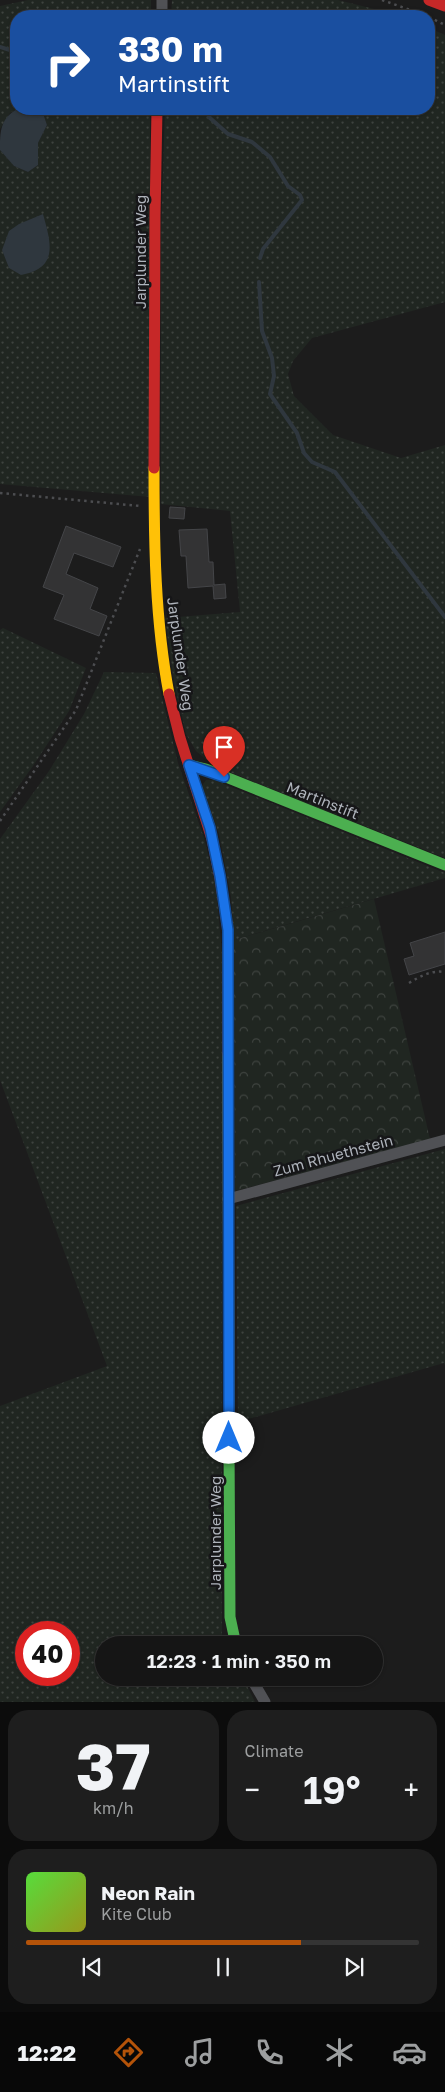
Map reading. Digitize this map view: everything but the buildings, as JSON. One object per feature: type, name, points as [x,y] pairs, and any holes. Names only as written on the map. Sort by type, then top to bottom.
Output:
[{"type":"street","name":"Jarplunder Weg","points":[[157,115],[154,176],[154,537],[158,614],[167,684],[176,724],[210,828],[220,876],[228,930],[230,1617],[233,1636]]},
{"type":"street","name":"Martinstift","points":[[189,765],[206,769],[445,865]]},
{"type":"street","name":"Zum Rhuethstein","points":[[228,1199],[445,1140]]},
{"type":"street","points":[[256,1686],[265,1702]]},
{"type":"path","points":[[382,0],[409,10]]},
{"type":"path","points":[[0,493],[154,508]]},
{"type":"path","points":[[0,821],[76,710],[141,546],[154,537]]},
{"type":"path","points":[[408,983],[430,972],[445,972]]},
{"type":"green space","points":[[28,0],[151,0],[151,10],[10,10],[10,113],[0,129],[0,6]]},
{"type":"green space","points":[[172,0],[338,0],[378,10],[171,10]]},
{"type":"green space","points":[[435,31],[445,35],[445,302],[312,338],[293,361],[288,374],[294,396],[333,435],[401,458],[445,445],[445,858],[212,765],[196,751],[186,734],[174,682],[165,618],[240,612],[230,511],[161,504],[161,235],[165,115],[435,115]]},
{"type":"green space","points":[[43,115],[150,115],[150,497],[0,484],[0,150],[14,166],[28,172],[38,165],[38,143],[47,125]]},
{"type":"green space","points":[[3,628],[86,668],[69,711],[0,812],[0,630]]},
{"type":"green space","points":[[104,672],[156,673],[178,763],[204,838],[216,886],[222,954],[222,1636],[95,1636],[95,1686],[247,1686],[255,1702],[0,1702],[0,1406],[107,1366],[0,1080],[0,839],[49,771],[84,714]]},
{"type":"green space","points":[[206,780],[214,780],[445,873],[445,878],[234,940],[231,897],[219,834],[202,786]]},
{"type":"green space","points":[[374,899],[430,1139],[235,1191],[234,940]]},
{"type":"green space","points":[[445,1149],[445,1365],[444,1363],[238,1422],[236,1206]]},
{"type":"shaded area","points":[[10,114],[44,116],[47,125],[38,143],[38,165],[28,172],[14,166],[0,150],[2,126]]},
{"type":"shaded area","points":[[43,214],[50,244],[47,260],[42,267],[21,275],[9,268],[2,250],[9,231],[19,224]]},
{"type":"waterway","points":[[0,47],[10,50]]},
{"type":"waterway","points":[[208,115],[228,134],[252,142],[270,157],[288,186],[300,195],[302,200],[263,249],[260,258]]},
{"type":"waterway","points":[[259,282],[262,331],[272,358],[274,376],[270,394],[297,433],[304,453],[312,462],[335,472],[445,617]]},
{"type":"traffic: fast","points":[[189,765],[206,769],[445,865]]},
{"type":"traffic: fast","points":[[229,1443],[230,1617],[234,1636]]},
{"type":"traffic: slow","points":[[154,468],[158,610],[169,694]]},
{"type":"traffic: slow","points":[[228,1054],[229,1443]]},
{"type":"traffic: jam","points":[[429,0],[445,6]]},
{"type":"traffic: jam","points":[[154,468],[157,115]]},
{"type":"traffic: jam","points":[[169,694],[180,738],[212,839],[220,878],[228,930],[228,1054]]},
{"type":"route","points":[[224,777],[206,769],[189,765],[210,828],[220,876],[228,930],[229,1438]]}]
